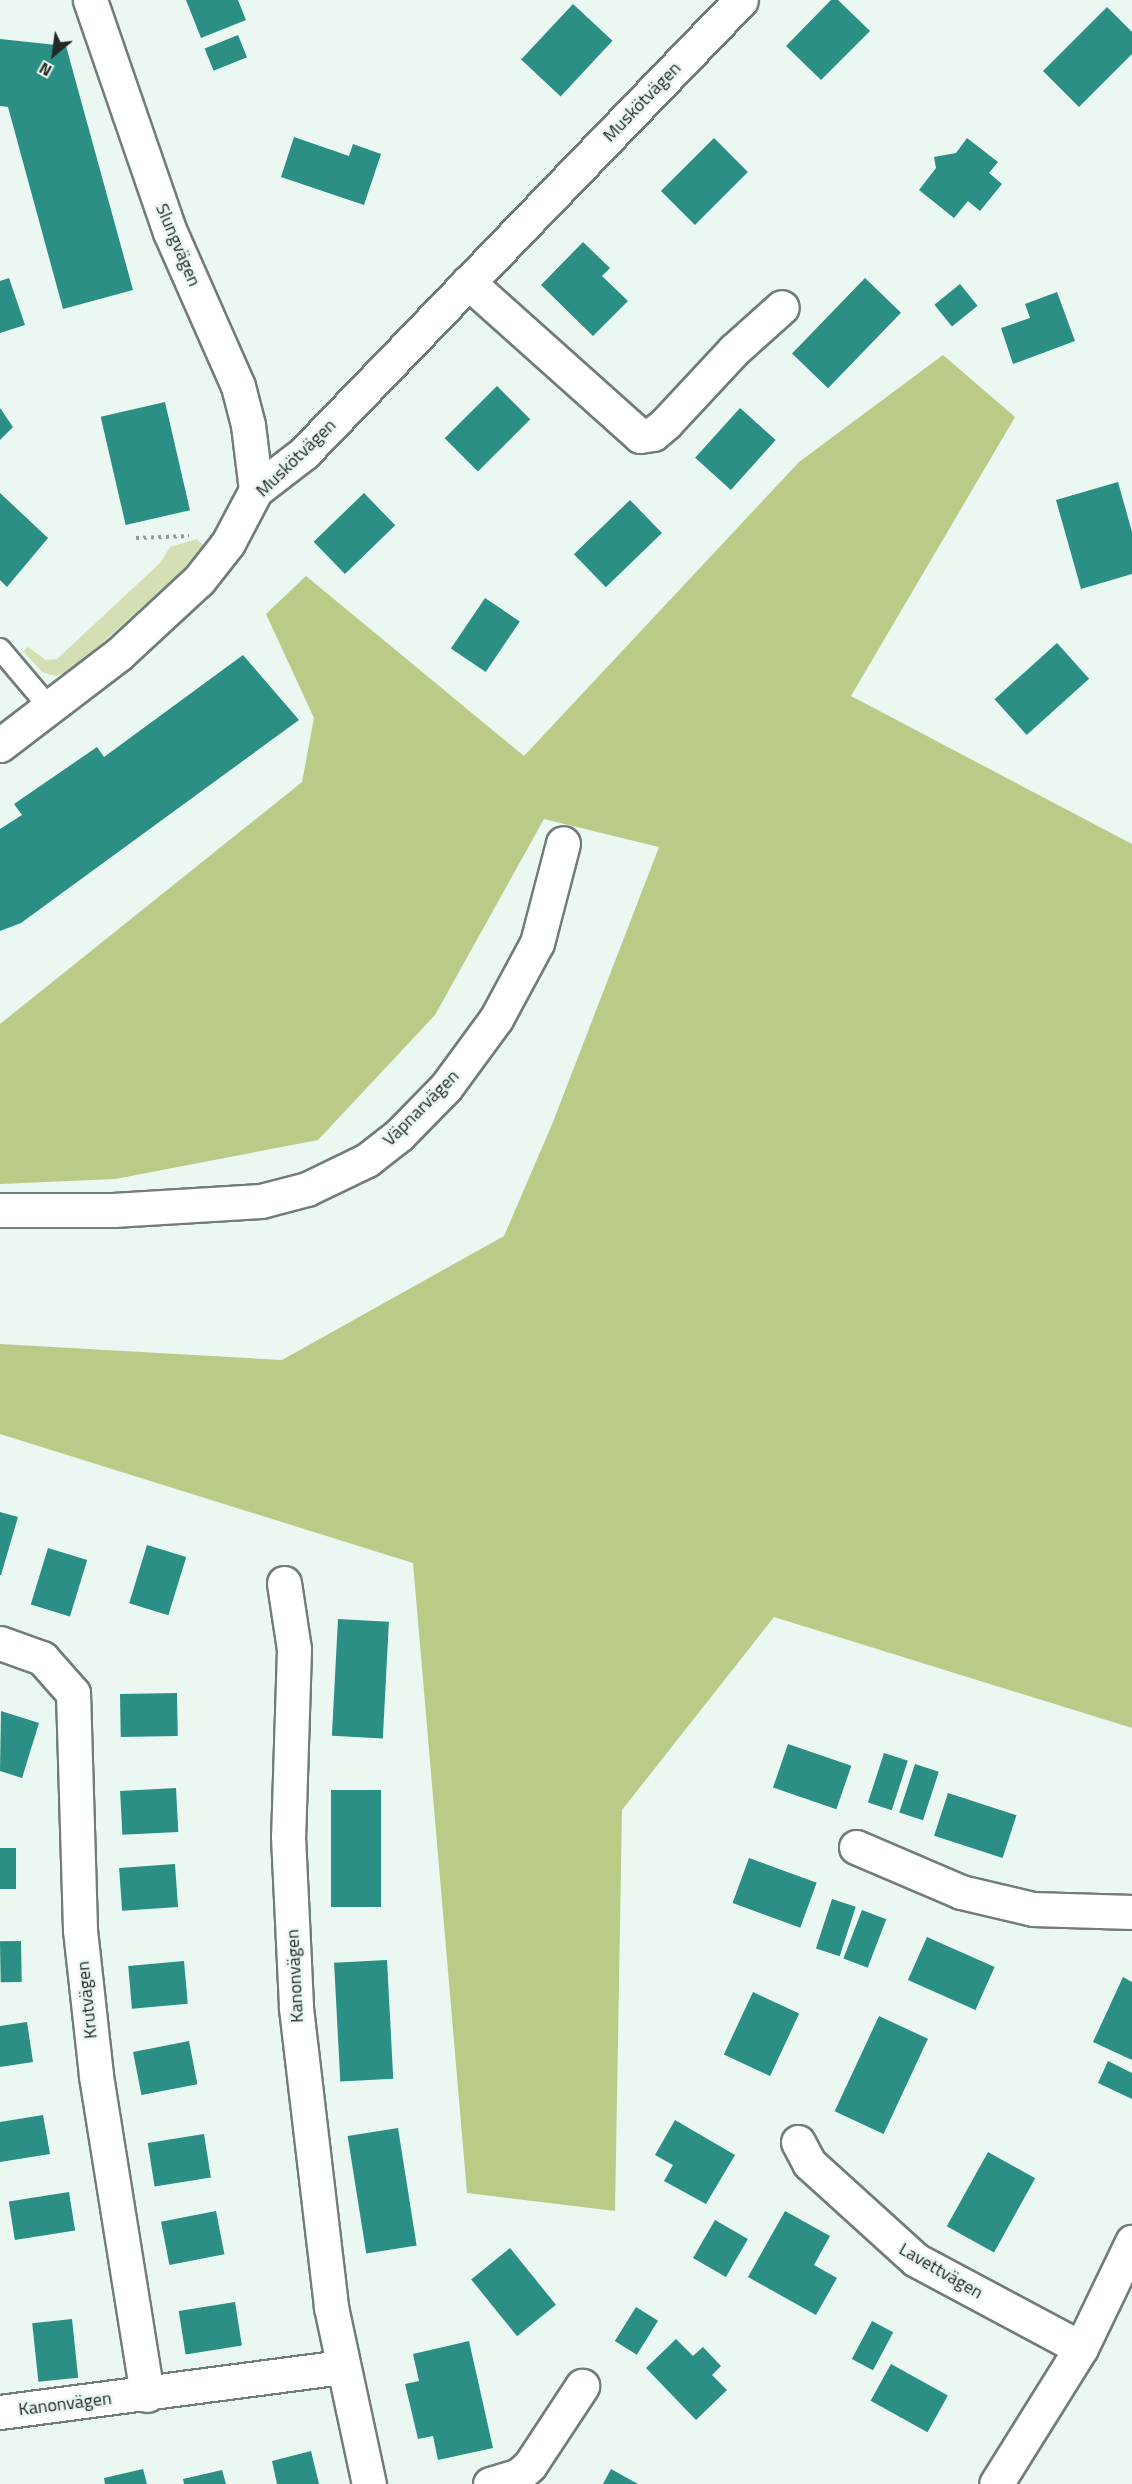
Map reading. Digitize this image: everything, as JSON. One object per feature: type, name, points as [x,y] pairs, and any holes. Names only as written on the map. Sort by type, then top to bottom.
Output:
[{"type":"street","name":"Slungvägen","points":[[90,0],[170,232],[238,386],[248,424],[256,490]]},
{"type":"street","name":"Muskötvägen","points":[[0,745],[119,654],[199,580],[228,543],[256,490],[304,453],[741,0]]},
{"type":"street","points":[[468,282],[640,436],[653,434],[666,423],[734,350],[783,307]]},
{"type":"street","name":"Väpnarvägen","points":[[0,1210],[136,1210],[261,1201],[307,1189],[367,1160],[399,1135],[446,1087],[496,1019],[537,943],[563,843]]},
{"type":"street","name":"Kanonvägen","points":[[284,1583],[294,1649],[288,1836],[296,2008],[331,2307],[369,2484]]},
{"type":"street","name":"Krutvägen","points":[[0,1642],[42,1658],[73,1693],[80,1930],[96,2076],[147,2395]]},
{"type":"street","points":[[856,1847],[961,1892],[1033,1909],[1132,1912]]},
{"type":"street","name":"Lavettvägen","points":[[798,2142],[809,2163],[916,2260],[1081,2348]]},
{"type":"street","points":[[996,2484],[1081,2348],[1132,2242]]},
{"type":"street","name":"Kanonvägen","points":[[0,2412],[147,2395],[343,2367]]},
{"type":"street","points":[[490,2484],[519,2475],[530,2465],[582,2386]]},
{"type":"lane","points":[[0,649],[49,707]]},
{"type":"green space","points":[[943,355],[1015,417],[851,696],[1132,844],[1132,1728],[774,1617],[622,1810],[615,2211],[467,2193],[413,1563],[0,1434],[0,1344],[282,1360],[504,1236],[553,1122],[659,847],[544,819],[435,1015],[318,1140],[115,1179],[0,1184],[0,1024],[302,782],[314,718],[266,614],[306,576],[524,756],[799,462]]},
{"type":"green space","points":[[197,539],[203,545],[182,571],[71,671],[55,676],[42,672],[23,651],[28,647],[46,660],[57,659],[160,563],[170,547]]},
{"type":"building","points":[[186,0],[238,0],[246,20],[201,38]]},
{"type":"building","points":[[831,0],[838,0],[870,31],[821,80],[786,46]]},
{"type":"building","points":[[573,4],[612,41],[561,96],[521,60]]},
{"type":"building","points":[[1107,7],[1132,32],[1132,54],[1079,107],[1043,71]]},
{"type":"building","points":[[238,35],[247,57],[214,71],[205,48]]},
{"type":"building","points":[[0,39],[66,46],[133,290],[63,309],[8,107],[0,106]]},
{"type":"building","points":[[294,137],[349,156],[353,144],[381,154],[364,205],[281,177]]},
{"type":"building","points":[[714,138],[748,172],[695,225],[661,191]]},
{"type":"building","points":[[967,138],[998,162],[989,173],[1002,184],[980,211],[968,201],[954,218],[919,190],[936,168],[934,157],[956,153]]},
{"type":"building","points":[[583,242],[610,268],[602,276],[628,301],[593,336],[541,285]]},
{"type":"building","points":[[9,278],[25,325],[0,333],[0,281]]},
{"type":"building","points":[[865,278],[901,313],[828,388],[792,354]]},
{"type":"building","points":[[960,284],[978,306],[952,327],[934,305]]},
{"type":"building","points":[[1057,292],[1075,341],[1013,364],[1001,328],[1030,318],[1025,304]]},
{"type":"building","points":[[497,386],[530,419],[478,472],[445,438]]},
{"type":"building","points":[[165,402],[190,510],[126,525],[101,417]]},
{"type":"building","points":[[0,408],[13,427],[0,440]]},
{"type":"building","points":[[740,408],[776,440],[731,490],[695,458]]},
{"type":"building","points":[[1118,482],[1132,532],[1132,574],[1081,589],[1056,500]]},
{"type":"building","points":[[0,493],[48,538],[7,587],[0,580]]},
{"type":"building","points":[[364,493],[395,525],[345,574],[314,542]]},
{"type":"building","points":[[630,500],[662,533],[606,587],[574,554]]},
{"type":"building","points":[[485,598],[520,621],[486,672],[451,649]]},
{"type":"building","points":[[1057,643],[1089,679],[1027,735],[995,699]]},
{"type":"building","points":[[243,655],[299,720],[21,923],[0,931],[0,829],[22,815],[14,804],[97,747],[104,757]]},
{"type":"building","points":[[0,1512],[18,1517],[1,1575],[0,1575]]},
{"type":"building","points":[[147,1545],[186,1557],[168,1615],[129,1603]]},
{"type":"building","points":[[48,1548],[87,1560],[70,1616],[31,1604]]},
{"type":"building","points":[[338,1619],[389,1622],[383,1739],[332,1736]]},
{"type":"building","points":[[177,1693],[178,1736],[121,1737],[120,1694]]},
{"type":"building","points":[[1,1711],[39,1723],[22,1778],[0,1771]]},
{"type":"building","points":[[788,1744],[851,1766],[836,1809],[773,1787]]},
{"type":"building","points":[[884,1753],[908,1761],[892,1810],[868,1802]]},
{"type":"building","points":[[915,1764],[939,1772],[923,1820],[899,1813]]},
{"type":"building","points":[[176,1788],[178,1832],[122,1835],[120,1791]]},
{"type":"building","points":[[331,1790],[381,1790],[381,1907],[331,1907]]},
{"type":"building","points":[[948,1793],[1016,1815],[1003,1858],[934,1836]]},
{"type":"building","points":[[0,1848],[16,1848],[16,1889],[0,1889]]},
{"type":"building","points":[[749,1858],[817,1883],[800,1928],[733,1903]]},
{"type":"building","points":[[175,1864],[178,1907],[122,1911],[119,1868]]},
{"type":"building","points":[[832,1899],[856,1907],[840,1956],[816,1948]]},
{"type":"building","points":[[862,1910],[886,1919],[868,1968],[843,1959]]},
{"type":"building","points":[[927,1937],[995,1967],[975,2010],[908,1980]]},
{"type":"building","points":[[0,1941],[21,1941],[22,1982],[1,1982]]},
{"type":"building","points":[[387,1960],[393,2079],[340,2082],[334,1963]]},
{"type":"building","points":[[184,1961],[188,2004],[132,2009],[128,1966]]},
{"type":"building","points":[[1123,1977],[1132,1982],[1132,2060],[1093,2042]]},
{"type":"building","points":[[753,1992],[799,2014],[770,2076],[724,2055]]},
{"type":"building","points":[[879,2016],[928,2039],[884,2134],[835,2111]]},
{"type":"building","points":[[27,2022],[33,2062],[0,2067],[0,2026]]},
{"type":"building","points":[[189,2041],[197,2084],[141,2095],[133,2052]]},
{"type":"building","points":[[1108,2061],[1132,2073],[1132,2099],[1098,2083]]},
{"type":"building","points":[[43,2115],[50,2154],[0,2162],[0,2122]]},
{"type":"building","points":[[675,2120],[735,2155],[706,2204],[664,2181],[673,2165],[655,2155]]},
{"type":"building","points":[[398,2128],[417,2246],[366,2254],[348,2136]]},
{"type":"building","points":[[204,2134],[211,2177],[155,2186],[148,2143]]},
{"type":"building","points":[[988,2152],[1035,2178],[994,2253],[947,2226]]},
{"type":"building","points":[[69,2192],[75,2231],[15,2240],[9,2202]]},
{"type":"building","points":[[216,2211],[224,2254],[169,2265],[161,2222]]},
{"type":"building","points":[[785,2211],[830,2236],[814,2265],[837,2278],[816,2315],[748,2277]]},
{"type":"building","points":[[715,2220],[748,2239],[726,2277],[693,2258]]},
{"type":"building","points":[[510,2248],[556,2305],[517,2336],[471,2279]]},
{"type":"building","points":[[235,2302],[242,2345],[186,2354],[179,2311]]},
{"type":"building","points":[[636,2307],[658,2321],[637,2355],[615,2341]]},
{"type":"building","points":[[72,2319],[78,2378],[38,2382],[32,2323]]},
{"type":"building","points":[[872,2321],[893,2332],[873,2370],[852,2359]]},
{"type":"building","points":[[676,2339],[693,2356],[703,2347],[721,2366],[712,2375],[727,2390],[696,2420],[646,2368]]},
{"type":"building","points":[[469,2341],[493,2448],[438,2460],[433,2436],[418,2439],[405,2384],[419,2381],[413,2354]]},
{"type":"building","points":[[891,2364],[948,2396],[927,2432],[871,2401]]},
{"type":"building","points":[[311,2451],[319,2484],[277,2484],[272,2461]]},
{"type":"building","points":[[143,2469],[147,2484],[105,2484],[104,2478]]},
{"type":"building","points":[[611,2469],[638,2484],[603,2484]]},
{"type":"building","points":[[222,2470],[226,2484],[184,2484],[183,2479]]}]
